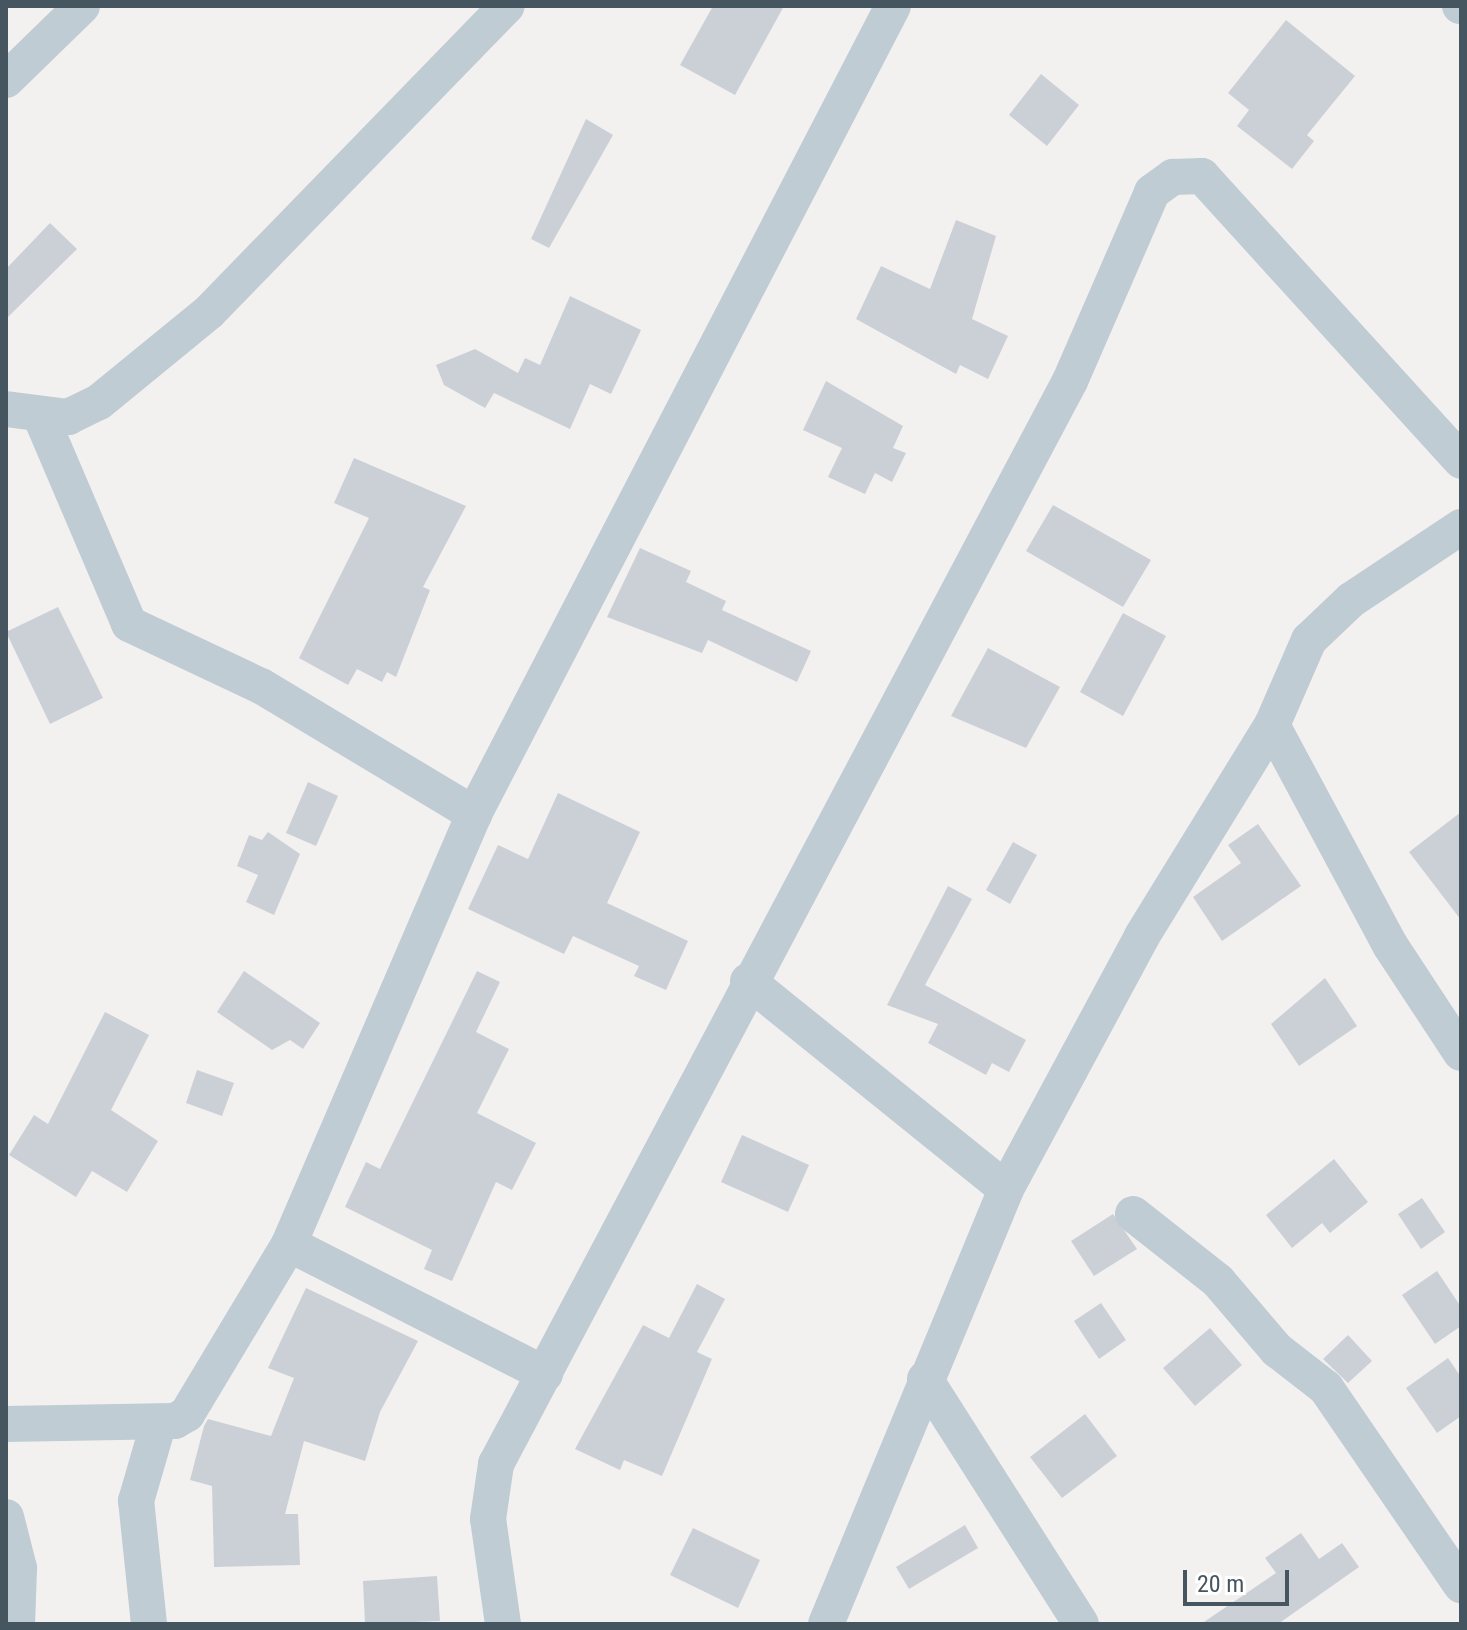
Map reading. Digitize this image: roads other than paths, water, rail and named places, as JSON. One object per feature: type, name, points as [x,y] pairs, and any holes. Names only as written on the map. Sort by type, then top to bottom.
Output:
[{"type":"street","points":[[6,80],[82,6]]},
{"type":"street","points":[[23,412],[68,417],[99,402],[209,312],[507,6]]},
{"type":"street","points":[[6,1424],[159,1422],[187,1414],[289,1244],[474,814],[893,6]]},
{"type":"street","points":[[503,1624],[489,1493],[496,1464],[748,981],[1070,381],[1152,192],[1173,177],[1202,176],[1461,461]]},
{"type":"street","points":[[23,412],[129,624],[261,686],[474,814]]},
{"type":"street","points":[[826,1624],[1006,1189],[1142,936],[1272,725],[1309,640],[1351,600],[1461,527]]},
{"type":"street","points":[[1272,725],[1390,945],[1461,1053]]},
{"type":"street","points":[[748,981],[1006,1189]]},
{"type":"street","points":[[1133,1214],[1218,1281],[1277,1350],[1326,1388],[1461,1585]]},
{"type":"street","points":[[289,1244],[545,1374]]},
{"type":"street","points":[[925,1379],[1081,1624]]},
{"type":"street","points":[[149,1624],[136,1501],[159,1422]]},
{"type":"street","points":[[6,1517],[19,1568],[17,1624]]}]
